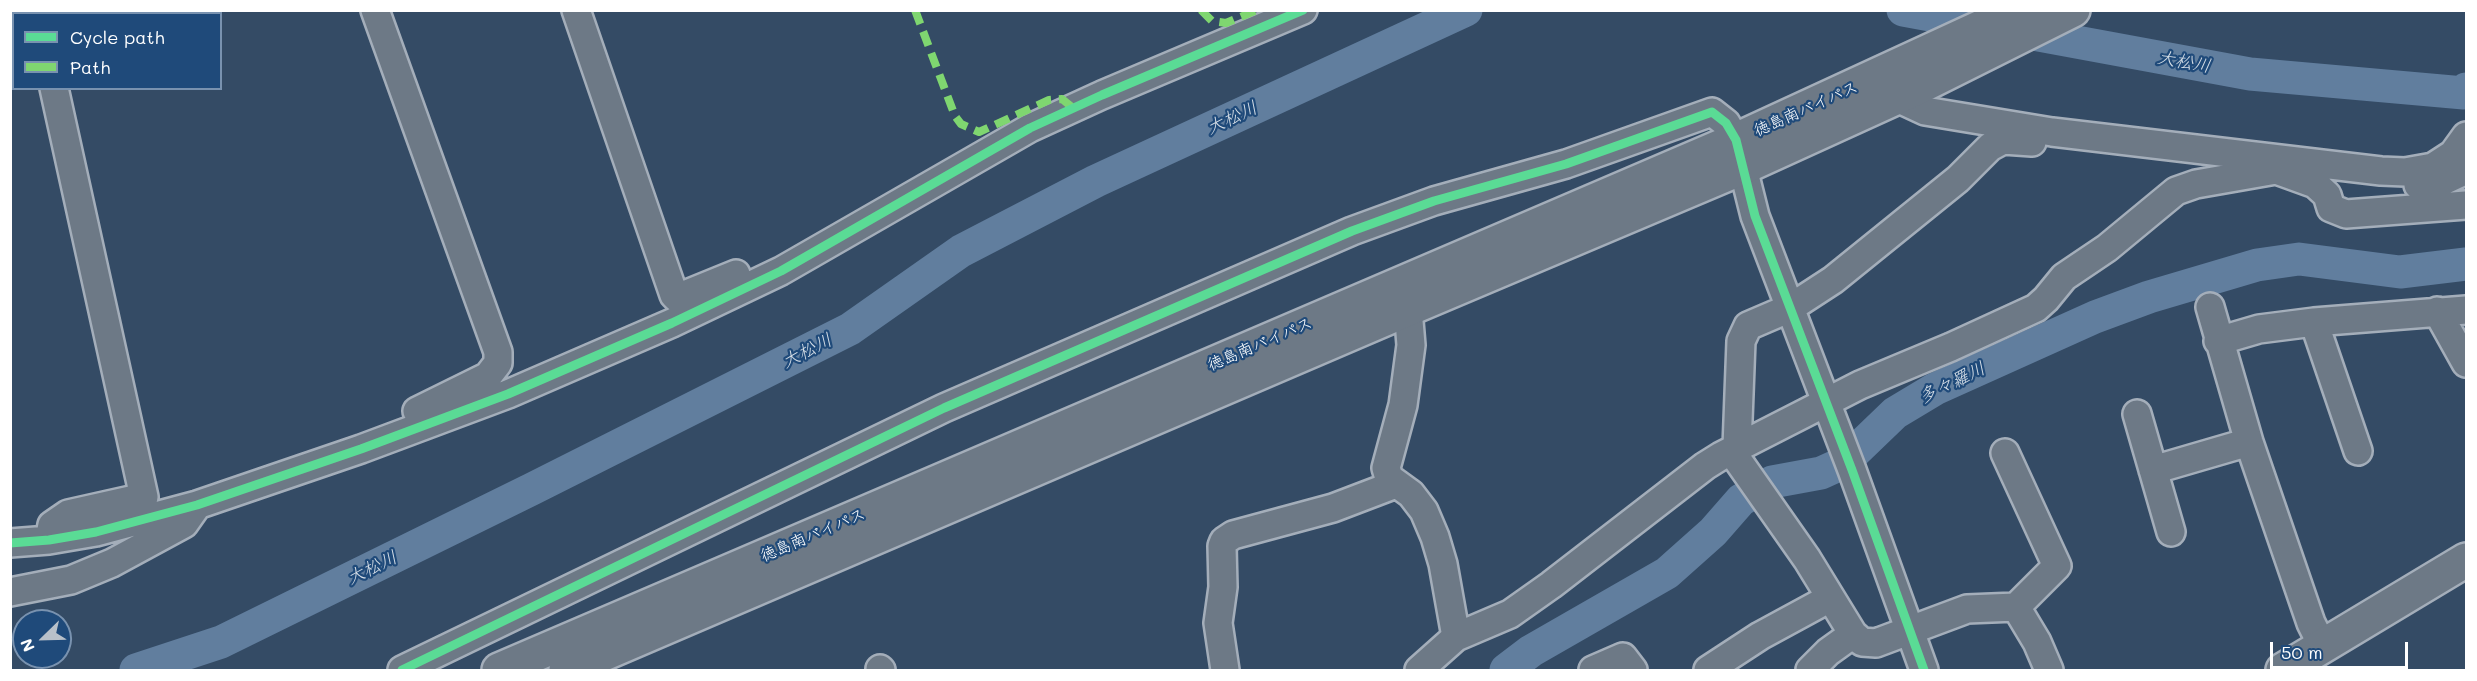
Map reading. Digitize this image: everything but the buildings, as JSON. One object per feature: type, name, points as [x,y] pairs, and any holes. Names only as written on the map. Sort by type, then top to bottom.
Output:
[{"type":"main road","name":"徳島南バイパス","points":[[566,670],[1408,309],[1740,154],[1863,83],[2018,10]]},
{"type":"main road","name":"徳島南バイパス","points":[[499,670],[1740,154],[1905,94],[2073,10]]},
{"type":"main road","points":[[2283,670],[2466,560]]},
{"type":"street","points":[[375,10],[498,352],[498,363],[488,376],[402,417],[403,433]]},
{"type":"street","points":[[576,10],[674,295],[678,298],[773,261],[781,272]]},
{"type":"street","points":[[10,543],[49,540],[96,532],[197,505],[403,433],[519,389],[672,323],[781,272],[1030,128],[1303,10]]},
{"type":"street","points":[[49,540],[51,525],[68,514],[144,497],[54,90]]},
{"type":"street","points":[[1905,94],[1925,111],[2280,166],[2405,171],[2433,167],[2462,152]]},
{"type":"street","points":[[402,670],[944,408],[1352,231],[1434,201],[1566,164],[1641,138],[1681,121],[1712,112],[1726,123],[1740,154],[1755,216],[1826,401],[1924,670]]},
{"type":"street","points":[[2005,453],[2057,566],[2016,607],[1967,609],[1876,643],[1862,642],[1853,634],[1735,449],[1741,341],[1744,332],[1756,322],[1790,308],[1833,280],[1926,206],[1990,147],[2003,140],[2036,143],[2049,139],[2052,132]]},
{"type":"street","points":[[1419,670],[1456,638],[1510,614],[1551,585],[1705,466],[1826,401],[2036,308],[2064,277],[2107,248],[2176,191],[2196,184],[2280,166],[2315,184],[2327,195],[2331,208],[2346,214],[2466,205]]},
{"type":"street","points":[[2210,307],[2218,341],[2250,442],[2307,611],[2323,647]]},
{"type":"street","points":[[1408,309],[1411,345],[1403,405],[1386,468],[1389,478],[1411,494],[1424,511],[1436,537],[1456,638]]},
{"type":"street","points":[[2218,341],[2259,329],[2314,322],[2466,310]]},
{"type":"street","points":[[2437,311],[2466,360]]},
{"type":"street","points":[[2314,322],[2358,451]]},
{"type":"street","points":[[2137,414],[2171,532]]},
{"type":"street","points":[[2153,470],[2250,442]]},
{"type":"street","points":[[1225,670],[1218,623],[1223,587],[1222,546],[1224,541],[1233,535],[1333,508],[1396,484]]},
{"type":"street","points":[[10,592],[71,580],[112,563],[184,524],[197,505]]},
{"type":"street","points":[[1708,670],[1760,636],[1830,598]]},
{"type":"street","points":[[2016,607],[2037,642],[2049,670]]},
{"type":"street","points":[[1810,670],[1828,652],[1853,634]]},
{"type":"street","points":[[1593,670],[1623,657],[1633,670]]},
{"type":"waterway","name":"大松川","points":[[136,670],[221,642],[532,489],[850,329],[961,251],[1096,181],[1466,10]]},
{"type":"waterway","name":"大松川","points":[[1903,10],[2250,74],[2464,93],[2466,89]]},
{"type":"waterway","name":"多々羅川","points":[[1506,670],[1531,651],[1667,573],[1713,532],[1741,500],[1772,482],[1821,473],[1843,463],[1895,413],[1935,389],[2095,317],[2149,297],[2257,265],[2299,259],[2400,272],[2466,264]]},
{"type":"marked path","points":[[915,10],[955,116],[961,124],[979,132],[1049,100],[1062,99],[1073,108]]},
{"type":"marked path","points":[[1201,10],[1212,21],[1226,23],[1257,10]]},
{"type":"cycle path","points":[[10,543],[49,540],[96,532],[197,505],[361,449],[508,394],[672,323],[781,271],[1030,128],[1303,10]]},
{"type":"cycle path","points":[[402,670],[944,408],[1352,231],[1434,201],[1566,164],[1712,112],[1726,123],[1736,140],[1755,216],[1852,470],[1924,670]]}]
